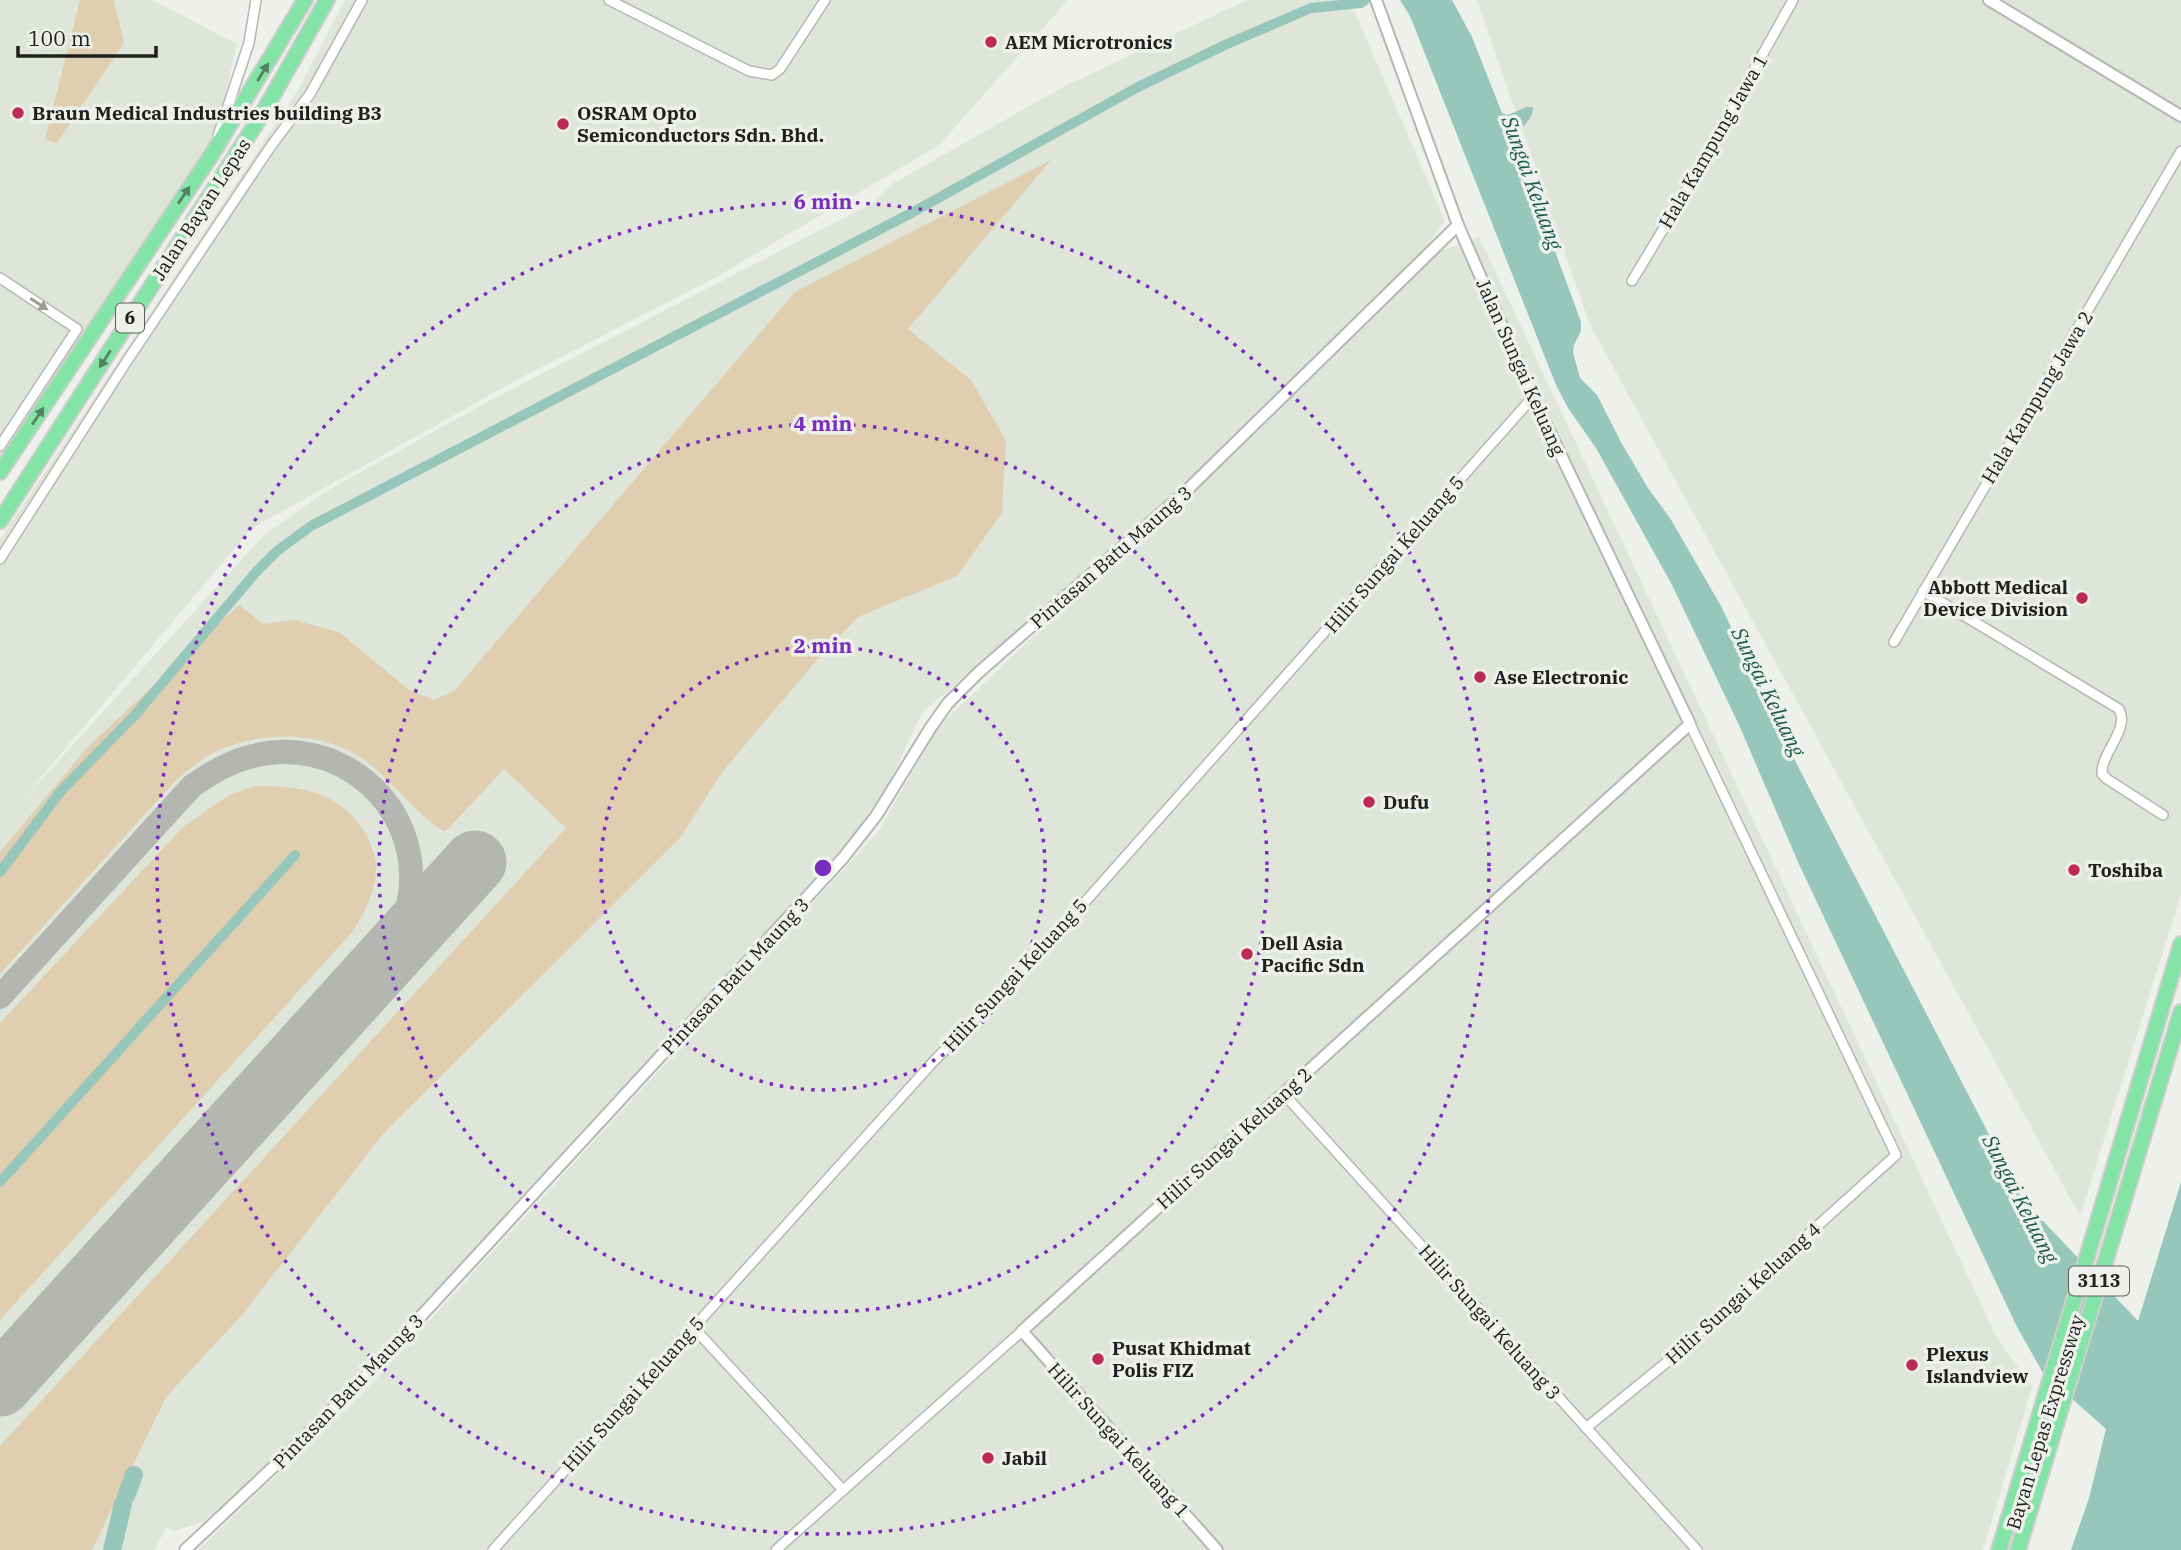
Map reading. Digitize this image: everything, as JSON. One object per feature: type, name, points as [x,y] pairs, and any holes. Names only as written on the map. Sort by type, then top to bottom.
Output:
[{"type":"highway","name":"Jalan Bayan Lepas","points":[[0,472],[214,151],[305,0]]},
{"type":"highway","name":"Jalan Bayan Lepas","points":[[0,521],[261,116],[327,0]]},
{"type":"highway","name":"3113","points":[[1999,1550],[2181,944]]},
{"type":"highway","name":"Bayan Lepas Expressway","points":[[2006,1550],[2181,971]]},
{"type":"highway","name":"Bayan Lepas Expressway","points":[[2018,1550],[2181,1012]]},
{"type":"highway","name":"3113","points":[[2026,1550],[2181,1043]]},
{"type":"street","points":[[214,151],[249,43],[256,0]]},
{"type":"street","points":[[0,559],[127,361],[271,146],[310,94],[362,0]]},
{"type":"street","points":[[609,0],[749,71],[772,75],[779,69],[825,0]]},
{"type":"street","name":"Hala Kampung Jawa 1","points":[[1632,281],[1685,193],[1793,0]]},
{"type":"street","points":[[1989,0],[2181,116]]},
{"type":"street","name":"Jalan Sungai Keluang","points":[[1378,3],[1458,225],[1533,397],[1690,724]]},
{"type":"street","name":"Hala Kampung Jawa 2","points":[[1894,642],[2181,152]]},
{"type":"street","name":"Pintasan Batu Maung 3","points":[[185,1550],[365,1377],[808,896],[877,816],[930,727],[948,703],[978,673],[1183,494],[1458,225]]},
{"type":"street","points":[[0,278],[77,330],[0,446]]},
{"type":"street","name":"Hilir Sungai Keluang 5","points":[[493,1550],[933,1062],[1045,947],[1533,397]]},
{"type":"street","points":[[1923,590],[2119,709],[2122,721],[2103,761],[2102,774],[2163,815]]},
{"type":"street","name":"Hilir Sungai Keluang 2","points":[[776,1550],[1022,1331],[1690,724]]},
{"type":"street","name":"Hilir Sungai Keluang 4","points":[[1586,1428],[1667,1362],[1896,1155],[1690,724]]},
{"type":"street","name":"Hilir Sungai Keluang 3","points":[[1283,1093],[1697,1550]]},
{"type":"street","points":[[693,1327],[843,1490]]},
{"type":"street","name":"Hilir Sungai Keluang 1","points":[[1022,1331],[1217,1550]]},
{"type":"shaded area","points":[[0,0],[152,0],[237,44],[221,113],[207,156],[0,460]]},
{"type":"shaded area","points":[[80,0],[114,0],[124,43],[57,143],[45,140]]},
{"type":"shaded area","points":[[345,0],[1068,0],[939,145],[713,279],[524,376],[251,529],[18,805],[263,536],[325,492],[487,402],[875,202],[894,183],[1061,88],[1247,0],[1342,0],[1356,14],[1445,221],[1417,259],[1177,492],[922,713],[890,781],[859,827],[803,895],[360,1375],[281,1452],[203,1522],[173,1531],[166,1527],[155,1550],[0,1550],[0,540],[298,90]]},
{"type":"shaded area","points":[[1477,0],[2181,0],[2181,894],[2080,1216],[1590,325]]},
{"type":"shaded area","points":[[1051,160],[908,329],[971,380],[1006,441],[1002,513],[957,576],[858,617],[816,661],[723,771],[680,838],[383,1134],[242,1315],[166,1397],[92,1550],[0,1550],[0,1446],[566,828],[504,769],[447,830],[443,831],[354,753],[333,744],[287,736],[241,742],[200,761],[175,781],[0,974],[0,852],[87,748],[239,605],[263,624],[294,620],[339,632],[409,690],[434,700],[454,691],[795,292]]},
{"type":"shaded area","points":[[1479,237],[1996,1336],[2032,1387],[1983,1550],[198,1550],[362,1394],[877,833],[940,725],[1438,252]]},
{"type":"shaded area","points":[[255,786],[288,787],[319,794],[333,800],[356,821],[370,843],[376,865],[372,894],[365,909],[354,930],[0,1320],[0,1023],[183,827],[229,795]]},
{"type":"water","name":"Sungai Keluang","points":[[1400,0],[1452,0],[1472,37],[1502,113],[1508,115],[1526,107],[1533,107],[1530,118],[1518,134],[1516,145],[1581,322],[1581,331],[1573,352],[1580,378],[1597,395],[1622,444],[1648,488],[1670,518],[1721,606],[1789,749],[2023,1200],[2138,1321],[2181,1182],[2181,1550],[2071,1550],[2089,1498],[2106,1429],[2043,1373],[2017,1327],[1798,862],[1739,725],[1672,585],[1596,448],[1568,408],[1556,385],[1410,16]]},
{"type":"waterway","points":[[0,872],[60,792],[135,715],[256,572],[277,551],[311,526],[915,211],[1138,87],[1227,44],[1311,8],[1361,3],[1365,0]]},
{"type":"waterway","points":[[0,1182],[295,855]]},
{"type":"waterway","points":[[126,1496],[134,1475]]},
{"type":"waterway","points":[[112,1550],[123,1504]]},
{"type":"taxiway","points":[[0,997],[192,786],[233,762],[281,752],[313,755],[341,765],[367,782],[387,804],[402,831],[410,861],[410,894],[397,934],[376,971]]},
{"type":"runway","points":[[0,1385],[475,862]]},
{"type":"place","name":"AEM Microtronics","points":[[991,42]]},
{"type":"place","name":"Braun Medical Industries building B3","points":[[18,113]]},
{"type":"place","name":"OSRAM Opto Semiconductors Sdn. Bhd.","points":[[563,124]]},
{"type":"place","name":"Abbott Medical Device Division","points":[[2082,598]]},
{"type":"place","name":"Ase Electronic","points":[[1480,677]]},
{"type":"place","name":"Dufu","points":[[1369,802]]},
{"type":"place","name":"Toshiba","points":[[2074,870]]},
{"type":"place","name":"Dell Asia Pacific Sdn","points":[[1247,954]]},
{"type":"place","name":"Pusat Khidmat Polis FIZ","points":[[1098,1359]]},
{"type":"place","name":"Plexus Islandview","points":[[1912,1365]]},
{"type":"place","name":"Jabil","points":[[988,1458]]}]
